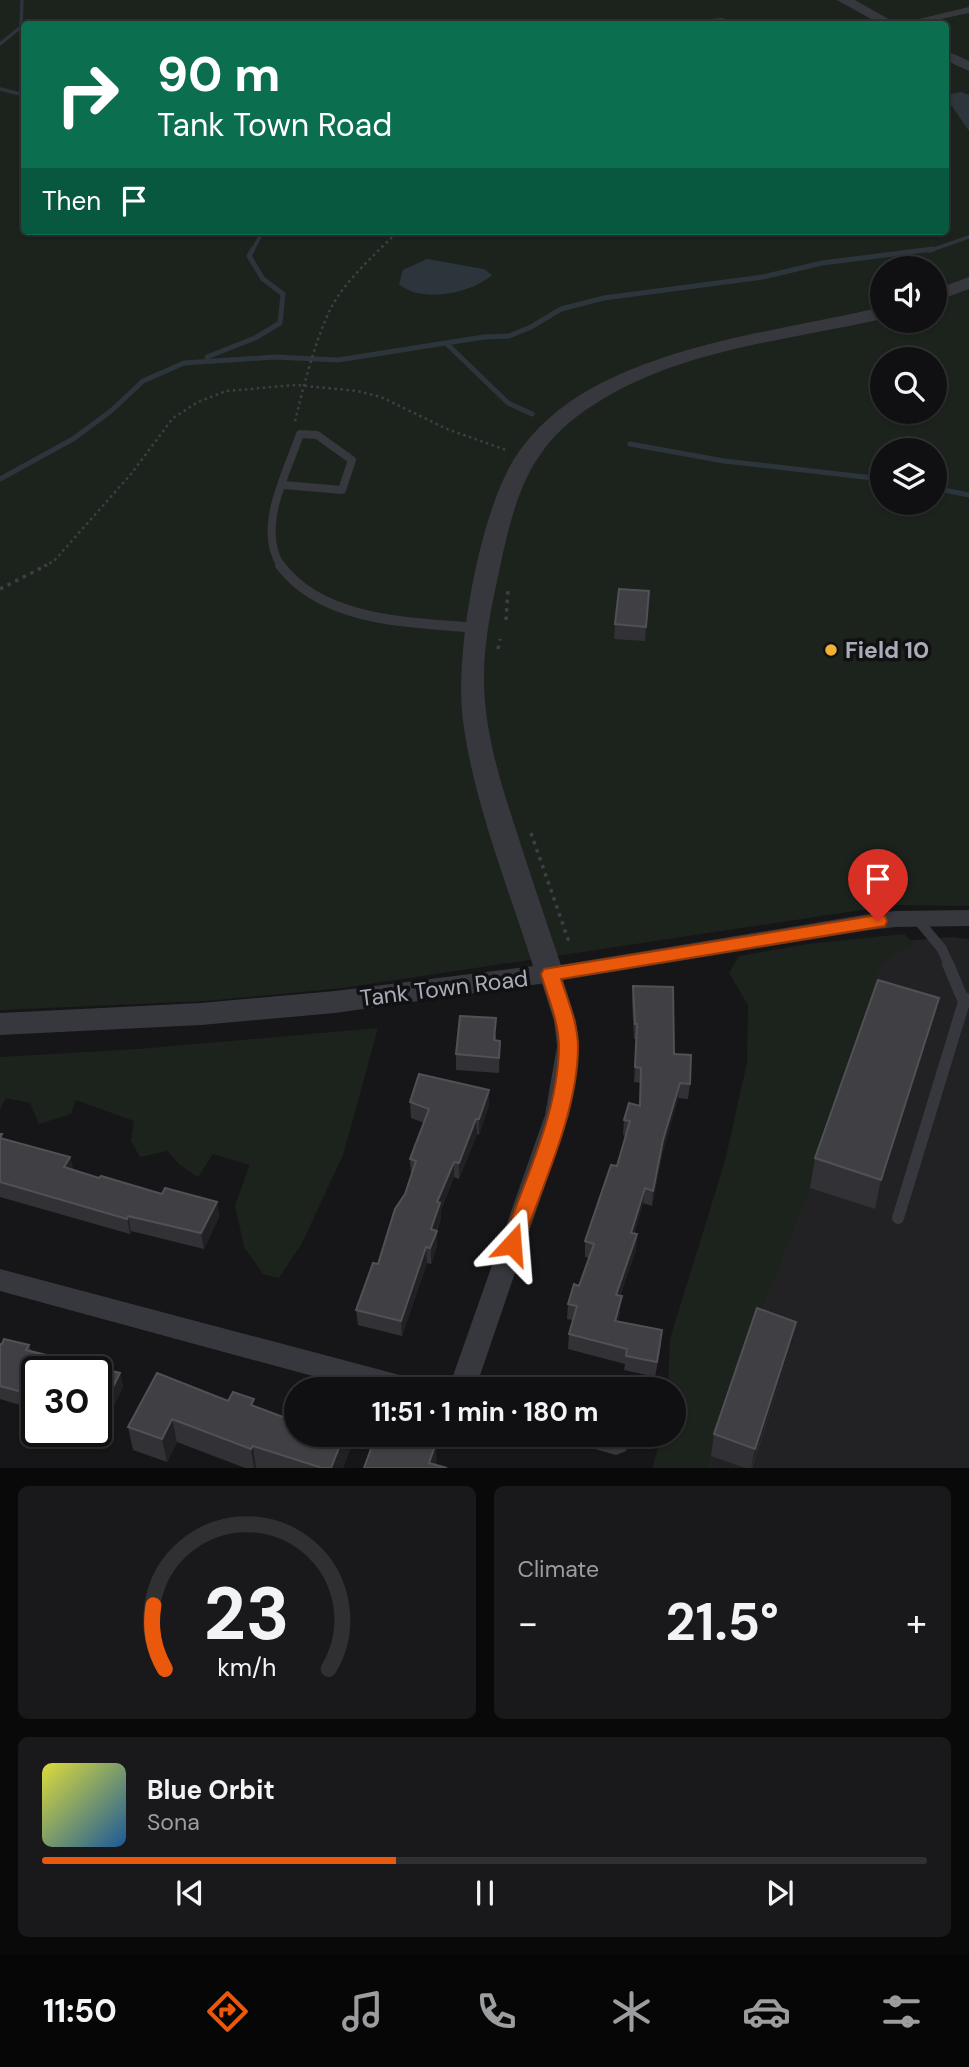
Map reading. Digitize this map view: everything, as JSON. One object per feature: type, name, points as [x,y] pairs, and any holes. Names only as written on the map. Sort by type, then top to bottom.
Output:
[{"type":"street","points":[[844,0],[884,21]]},
{"type":"street","points":[[917,21],[969,9]]},
{"type":"street","points":[[947,291],[969,282]]},
{"type":"street","points":[[466,1377],[557,1115],[568,1046],[565,1021],[491,790],[478,741],[471,681],[477,628],[498,524],[511,481],[530,449],[568,413],[615,384],[675,361],[870,316]]},
{"type":"street","name":"Tank Town Road","points":[[0,1024],[201,1014],[335,1002],[550,974],[863,923],[917,918],[969,918]]},
{"type":"street","points":[[0,1280],[362,1377]]},
{"type":"lane","points":[[284,485],[342,489],[352,460],[317,435],[300,434],[284,485],[272,526],[271,540],[275,556],[300,586],[341,608],[371,616],[477,628]]},
{"type":"lane","points":[[898,1218],[967,1000],[942,949],[917,918]]},
{"type":"path","points":[[300,434],[295,424],[304,385],[331,308],[341,292],[394,235]]},
{"type":"path","points":[[0,589],[54,561],[136,468],[160,433],[185,410],[207,398],[238,389],[304,385],[381,397],[447,429],[509,451]]},
{"type":"path","points":[[496,657],[500,639]]},
{"type":"path","points":[[530,832],[568,939],[565,943]]},
{"type":"shaded area","points":[[0,0],[969,0],[969,906],[894,905],[343,988],[206,1001],[0,1010]]},
{"type":"shaded area","points":[[961,92],[969,95],[969,131],[949,102],[951,94]]},
{"type":"shaded area","points":[[427,259],[484,269],[492,275],[472,287],[446,294],[420,294],[399,284],[403,270]]},
{"type":"shaded area","points":[[904,934],[914,944],[892,956],[880,968],[872,1010],[810,1188],[753,1331],[707,1468],[652,1468],[658,1447],[686,1447],[686,1377],[668,1377],[670,1339],[725,1161],[747,1063],[748,1005],[729,973],[739,956],[808,944]]},
{"type":"shaded area","points":[[951,937],[969,939],[969,1468],[667,1468],[675,1447],[686,1447],[686,1416],[855,945]]},
{"type":"shaded area","points":[[378,1028],[343,1155],[302,1243],[279,1278],[263,1274],[244,1247],[235,1205],[250,1165],[213,1154],[198,1177],[180,1165],[167,1151],[140,1157],[131,1141],[134,1121],[76,1100],[71,1114],[39,1124],[30,1103],[6,1098],[0,1109],[0,1057],[139,1049]]},
{"type":"building","points":[[619,589],[649,591],[646,627],[615,624]]},
{"type":"building","points":[[878,980],[939,998],[881,1180],[815,1158]]},
{"type":"building","points":[[633,986],[673,987],[674,1054],[691,1055],[690,1084],[680,1083],[663,1140],[653,1191],[645,1188],[631,1233],[637,1234],[616,1295],[622,1296],[615,1321],[662,1330],[657,1362],[626,1356],[627,1349],[569,1334],[577,1306],[568,1304],[574,1284],[579,1286],[594,1244],[585,1241],[611,1165],[617,1166],[630,1121],[624,1120],[629,1103],[640,1106],[641,1068],[635,1067],[637,1024]]},
{"type":"building","points":[[460,1016],[496,1018],[494,1040],[500,1041],[499,1058],[456,1054]]},
{"type":"building","points":[[419,1074],[489,1090],[459,1163],[454,1162],[437,1202],[440,1203],[431,1229],[437,1231],[430,1248],[426,1247],[401,1321],[356,1310],[373,1263],[378,1264],[395,1209],[405,1194],[416,1161],[410,1159],[429,1109],[410,1102]]},
{"type":"building","points":[[0,1138],[70,1157],[64,1167],[99,1178],[101,1176],[162,1194],[165,1188],[217,1202],[201,1233],[128,1216],[127,1219],[0,1182]]},
{"type":"building","points":[[757,1308],[796,1322],[755,1449],[714,1434]]},
{"type":"building","points":[[4,1339],[29,1345],[26,1350],[51,1356],[21,1356],[21,1392],[0,1386]]},
{"type":"building","points":[[112,1371],[120,1373],[112,1389]]},
{"type":"building","points":[[157,1373],[228,1401],[233,1392],[254,1399],[251,1405],[284,1417],[284,1447],[339,1447],[331,1468],[322,1468],[253,1446],[251,1449],[172,1419],[162,1439],[128,1427]]},
{"type":"building","points":[[372,1447],[435,1447],[429,1463],[447,1468],[364,1468]]},
{"type":"waterway","points":[[21,21],[22,0]]},
{"type":"waterway","points":[[0,44],[21,27]]},
{"type":"waterway","points":[[0,89],[21,94]]},
{"type":"waterway","points":[[252,251],[261,235]]},
{"type":"waterway","points":[[929,251],[969,237]]},
{"type":"waterway","points":[[207,357],[255,338],[280,323],[283,294],[263,279],[249,256],[253,249]]},
{"type":"waterway","points":[[0,479],[73,439],[111,411],[143,381],[184,363],[275,357],[338,360],[484,337],[509,336],[531,327],[561,309],[604,298],[763,277],[822,263],[933,249]]},
{"type":"waterway","points":[[446,343],[508,403],[532,414]]},
{"type":"waterway","points":[[630,444],[724,461],[870,478]]},
{"type":"waterway","points":[[947,491],[969,495]]},
{"type":"place","name":"Field 10","points":[[831,650]]},
{"type":"route","points":[[512,1244],[557,1115],[566,1065],[568,1046],[565,1021],[550,974],[878,921]]}]
